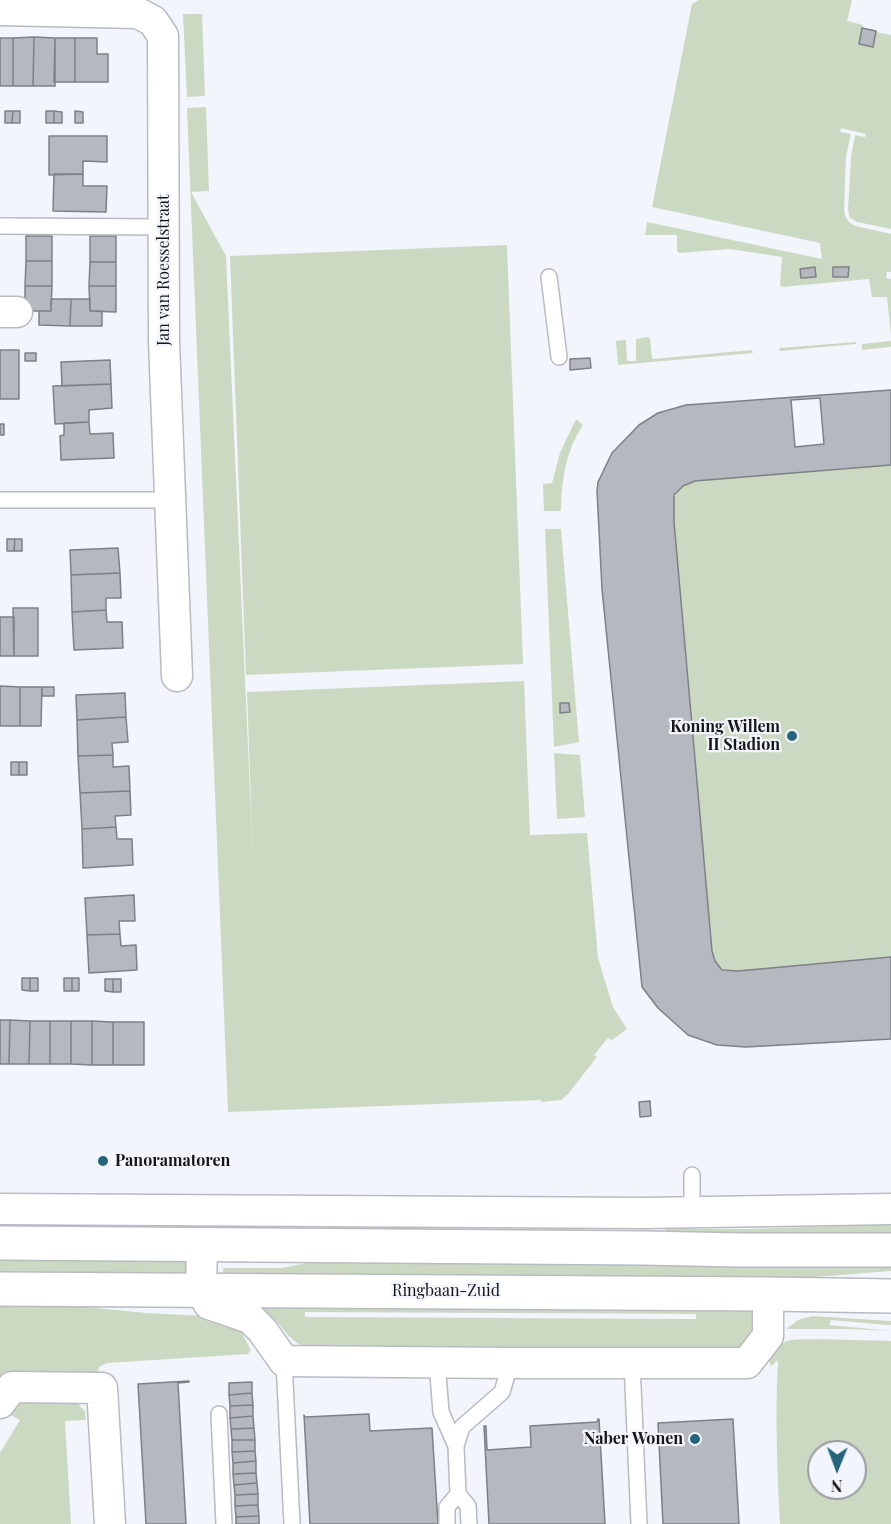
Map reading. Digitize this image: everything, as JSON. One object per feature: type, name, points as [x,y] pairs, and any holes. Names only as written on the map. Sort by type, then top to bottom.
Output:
[{"type":"main road","points":[[0,1243],[891,1250]]},
{"type":"main road","name":"Ringbaan-Zuid","points":[[0,1288],[891,1296]]},
{"type":"street","name":"Jan van Roesselstraat","points":[[0,10],[138,13],[153,21],[163,36],[164,342],[177,676]]},
{"type":"street","points":[[0,1209],[645,1213],[891,1209]]},
{"type":"street","points":[[302,1246],[303,1212]]},
{"type":"street","points":[[644,1248],[645,1213]]},
{"type":"street","points":[[202,1244],[201,1290],[209,1304],[250,1318],[284,1360],[747,1363],[768,1336],[768,1294]]},
{"type":"street","points":[[0,1403],[12,1388],[102,1388],[110,1524]]},
{"type":"lane","points":[[0,226],[163,227]]},
{"type":"lane","points":[[549,277],[559,357]]},
{"type":"lane","points":[[0,500],[170,500]]},
{"type":"lane","points":[[692,1175],[692,1212]]},
{"type":"lane","points":[[284,1360],[292,1524]]},
{"type":"lane","points":[[436,1362],[441,1412],[456,1446]]},
{"type":"lane","points":[[469,1524],[468,1506],[458,1494],[456,1446],[462,1426],[502,1392],[507,1375],[507,1363]]},
{"type":"lane","points":[[632,1363],[639,1524]]},
{"type":"lane","points":[[219,1414],[224,1524]]},
{"type":"lane","points":[[447,1524],[447,1507],[458,1494]]},
{"type":"green space","points":[[699,0],[852,0],[847,21],[863,25],[859,44],[873,47],[876,32],[891,35],[891,229],[857,222],[850,218],[848,210],[851,157],[855,135],[865,137],[866,134],[841,128],[840,132],[851,134],[846,156],[844,210],[846,218],[856,226],[891,234],[891,272],[887,272],[886,278],[891,279],[891,335],[887,297],[872,297],[869,279],[782,287],[780,285],[782,257],[730,249],[679,253],[677,235],[645,235],[647,222],[822,259],[820,243],[652,207],[692,4]],"holes":[[[815,267],[816,277],[801,278],[800,269]],[[833,267],[849,267],[848,277],[833,277]]]},
{"type":"green space","points":[[183,14],[202,14],[205,96],[187,97]]},
{"type":"green space","points":[[206,107],[209,191],[191,192],[226,256],[253,858],[247,692],[524,681],[530,835],[587,833],[598,958],[613,1007],[627,1029],[612,1040],[608,1038],[594,1055],[597,1057],[561,1100],[228,1112],[187,108]]},
{"type":"green space","points":[[507,245],[523,664],[246,675],[230,256]]},
{"type":"green space","points":[[648,337],[652,359],[752,350],[753,353],[618,365],[616,341],[626,340],[627,361],[636,361],[636,339]]},
{"type":"green space","points":[[891,341],[890,347],[862,350],[862,344]]},
{"type":"green space","points":[[856,342],[856,344],[780,351],[779,348]]},
{"type":"green space","points":[[576,419],[583,425],[568,456],[562,488],[561,511],[544,511],[543,484],[552,483],[560,453]]},
{"type":"green space","name":"Koning Willem II Stadion","points":[[891,465],[891,957],[738,971],[722,970],[715,961],[712,951],[674,522],[674,496],[683,486],[695,481]]},
{"type":"green space","points":[[545,529],[561,529],[579,742],[554,747]]},
{"type":"green space","points":[[554,753],[580,755],[585,817],[557,819]]},
{"type":"green space","points":[[271,1222],[271,1226],[281,1226],[277,1231],[0,1230],[0,1224],[260,1226]]},
{"type":"green space","points":[[328,1222],[332,1222],[332,1227],[617,1230],[616,1235],[328,1232]]},
{"type":"green space","points":[[891,1224],[891,1235],[782,1236],[666,1232],[665,1229],[748,1229]]},
{"type":"green space","points":[[0,1257],[187,1259],[187,1276],[0,1276]]},
{"type":"green space","points":[[318,1261],[891,1264],[891,1271],[766,1281],[223,1277],[223,1268],[282,1268]]},
{"type":"green space","points":[[0,1304],[54,1304],[146,1313],[226,1317],[241,1332],[251,1350],[248,1354],[108,1363],[100,1366],[95,1377],[0,1384]]},
{"type":"green space","points":[[259,1307],[753,1309],[759,1320],[743,1349],[308,1348],[292,1339],[274,1319]],"holes":[[[305,1312],[696,1314],[696,1319],[305,1317]]]},
{"type":"green space","points":[[812,1316],[891,1321],[891,1325],[887,1325],[831,1320],[829,1325],[891,1331],[786,1329],[798,1320]]},
{"type":"green space","points":[[795,1340],[891,1341],[891,1524],[780,1524],[777,1442],[778,1360],[771,1366],[769,1360],[780,1344]]},
{"type":"green space","points":[[10,1402],[76,1402],[85,1411],[86,1420],[65,1421],[71,1524],[0,1524],[0,1453],[20,1420],[1,1410]]},
{"type":"building","points":[[862,28],[876,31],[873,47],[859,44]]},
{"type":"building","points":[[34,37],[33,86],[13,86],[13,38]]},
{"type":"building","points":[[34,37],[55,38],[55,86],[33,86]]},
{"type":"building","points":[[0,38],[13,38],[13,86],[0,86]]},
{"type":"building","points":[[55,38],[75,38],[75,82],[54,82]]},
{"type":"building","points":[[75,38],[97,38],[97,54],[108,54],[108,82],[75,82]]},
{"type":"building","points":[[5,111],[13,111],[12,123],[5,123]]},
{"type":"building","points":[[13,111],[20,111],[20,123],[12,123]]},
{"type":"building","points":[[46,111],[54,111],[54,123],[46,123]]},
{"type":"building","points":[[54,111],[62,112],[62,123],[54,123]]},
{"type":"building","points":[[75,111],[83,112],[83,123],[75,123]]},
{"type":"building","points":[[49,136],[107,136],[107,162],[83,161],[83,174],[49,175]]},
{"type":"building","points":[[54,174],[83,174],[83,186],[107,186],[106,212],[53,211]]},
{"type":"building","points":[[26,236],[52,236],[52,261],[26,261]]},
{"type":"building","points":[[90,236],[116,236],[116,262],[90,262]]},
{"type":"building","points":[[26,261],[52,261],[52,286],[25,286]]},
{"type":"building","points":[[90,262],[116,262],[116,286],[89,286]]},
{"type":"building","points":[[815,267],[816,277],[801,278],[800,269]]},
{"type":"building","points":[[833,267],[849,267],[848,277],[833,277]]},
{"type":"building","points":[[25,286],[52,286],[51,311],[25,311]]},
{"type":"building","points":[[89,286],[116,286],[116,312],[90,311]]},
{"type":"building","points":[[51,299],[71,299],[70,326],[39,325],[39,311],[51,311]]},
{"type":"building","points":[[71,299],[90,299],[90,311],[102,311],[102,326],[70,326]]},
{"type":"building","points":[[0,350],[19,350],[19,399],[0,399]]},
{"type":"building","points":[[25,353],[36,353],[36,361],[25,361]]},
{"type":"building","points":[[590,358],[591,368],[570,370],[570,359]]},
{"type":"building","points":[[110,360],[111,384],[62,386],[61,362]]},
{"type":"building","points":[[111,384],[112,408],[89,410],[89,422],[55,424],[53,386]]},
{"type":"building","points":[[891,390],[891,465],[695,481],[683,486],[674,495],[674,522],[712,951],[715,961],[722,970],[738,971],[891,957],[891,1039],[746,1047],[717,1045],[688,1035],[658,1008],[642,987],[602,589],[598,482],[612,453],[639,425],[658,413],[686,405]]},
{"type":"building","points":[[820,398],[824,444],[795,447],[791,400]]},
{"type":"building","points":[[89,422],[90,434],[113,433],[114,458],[61,460],[60,436],[64,435],[64,423]]},
{"type":"building","points":[[0,424],[4,424],[4,435],[0,435]]},
{"type":"building","points":[[7,539],[15,539],[14,551],[7,551]]},
{"type":"building","points":[[15,539],[22,539],[22,551],[14,551]]},
{"type":"building","points":[[118,548],[120,573],[71,575],[70,550]]},
{"type":"building","points":[[120,573],[121,598],[106,598],[106,610],[72,612],[71,575]]},
{"type":"building","points":[[13,608],[38,608],[38,656],[14,656]]},
{"type":"building","points":[[106,610],[107,622],[122,622],[123,648],[74,650],[72,612]]},
{"type":"building","points":[[0,617],[14,617],[14,656],[0,656]]},
{"type":"building","points":[[0,686],[20,687],[20,726],[0,726]]},
{"type":"building","points":[[20,687],[42,687],[41,726],[20,726]]},
{"type":"building","points":[[42,687],[54,687],[54,696],[42,696]]},
{"type":"building","points":[[125,693],[126,717],[77,720],[76,695]]},
{"type":"building","points":[[560,703],[569,703],[570,712],[560,713]]},
{"type":"building","points":[[126,717],[128,742],[112,743],[113,755],[78,756],[77,720]]},
{"type":"building","points":[[113,755],[113,767],[129,766],[130,791],[80,793],[78,756]]},
{"type":"building","points":[[11,762],[19,762],[19,775],[11,775]]},
{"type":"building","points":[[19,762],[27,762],[27,775],[19,775]]},
{"type":"building","points":[[130,791],[131,815],[115,816],[116,827],[82,829],[80,793]]},
{"type":"building","points":[[116,827],[117,839],[132,839],[133,865],[83,868],[82,829]]},
{"type":"building","points":[[134,895],[135,921],[119,921],[120,934],[87,935],[85,898]]},
{"type":"building","points":[[120,934],[121,946],[136,945],[137,970],[89,973],[87,935]]},
{"type":"building","points":[[22,978],[30,978],[30,991],[22,990]]},
{"type":"building","points":[[30,978],[38,978],[38,991],[30,991]]},
{"type":"building","points":[[64,978],[72,978],[72,991],[64,991]]},
{"type":"building","points":[[72,978],[79,978],[79,991],[72,991]]},
{"type":"building","points":[[105,979],[113,979],[113,992],[105,991]]},
{"type":"building","points":[[113,979],[121,979],[121,992],[113,992]]},
{"type":"building","points":[[0,1020],[10,1020],[9,1064],[0,1064]]},
{"type":"building","points":[[10,1020],[30,1021],[29,1064],[9,1064]]},
{"type":"building","points":[[30,1021],[50,1021],[50,1064],[29,1064]]},
{"type":"building","points":[[50,1021],[71,1021],[71,1064],[50,1064]]},
{"type":"building","points":[[71,1021],[92,1021],[92,1065],[71,1064]]},
{"type":"building","points":[[92,1021],[113,1022],[113,1065],[92,1065]]},
{"type":"building","points":[[113,1022],[144,1022],[144,1065],[113,1065]]},
{"type":"building","points":[[650,1101],[651,1116],[640,1117],[639,1102]]},
{"type":"building","points":[[189,1381],[178,1383],[186,1524],[146,1524],[138,1384]]},
{"type":"building","points":[[252,1382],[252,1393],[229,1395],[229,1383]]},
{"type":"building","points":[[252,1393],[253,1405],[230,1406],[229,1395]]},
{"type":"building","points":[[253,1405],[253,1416],[230,1418],[230,1406]]},
{"type":"building","points":[[369,1414],[370,1431],[432,1428],[438,1524],[310,1524],[304,1415],[305,1417]]},
{"type":"building","points":[[253,1416],[254,1428],[231,1429],[230,1418]]},
{"type":"building","points":[[598,1419],[605,1524],[489,1524],[484,1426],[486,1426],[487,1450],[531,1447],[530,1426],[597,1422]]},
{"type":"building","points":[[733,1419],[739,1524],[663,1524],[658,1423]]},
{"type":"building","points":[[254,1428],[255,1440],[232,1440],[231,1429]]},
{"type":"building","points":[[232,1440],[255,1440],[255,1451],[232,1452]]},
{"type":"building","points":[[255,1451],[256,1461],[233,1463],[232,1452]]},
{"type":"building","points":[[256,1461],[256,1473],[233,1474],[233,1463]]},
{"type":"building","points":[[256,1473],[257,1483],[234,1485],[233,1474]]},
{"type":"building","points":[[257,1483],[258,1494],[235,1495],[234,1485]]},
{"type":"building","points":[[258,1494],[258,1505],[235,1506],[235,1495]]},
{"type":"building","points":[[258,1505],[259,1516],[236,1517],[235,1506]]},
{"type":"building","points":[[259,1516],[259,1524],[236,1524],[236,1517]]},
{"type":"place","name":"Koning Willem II Stadion","points":[[792,736]]},
{"type":"place","name":"Panoramatoren","points":[[103,1161]]},
{"type":"place","name":"Naber Wonen","points":[[695,1439]]}]
